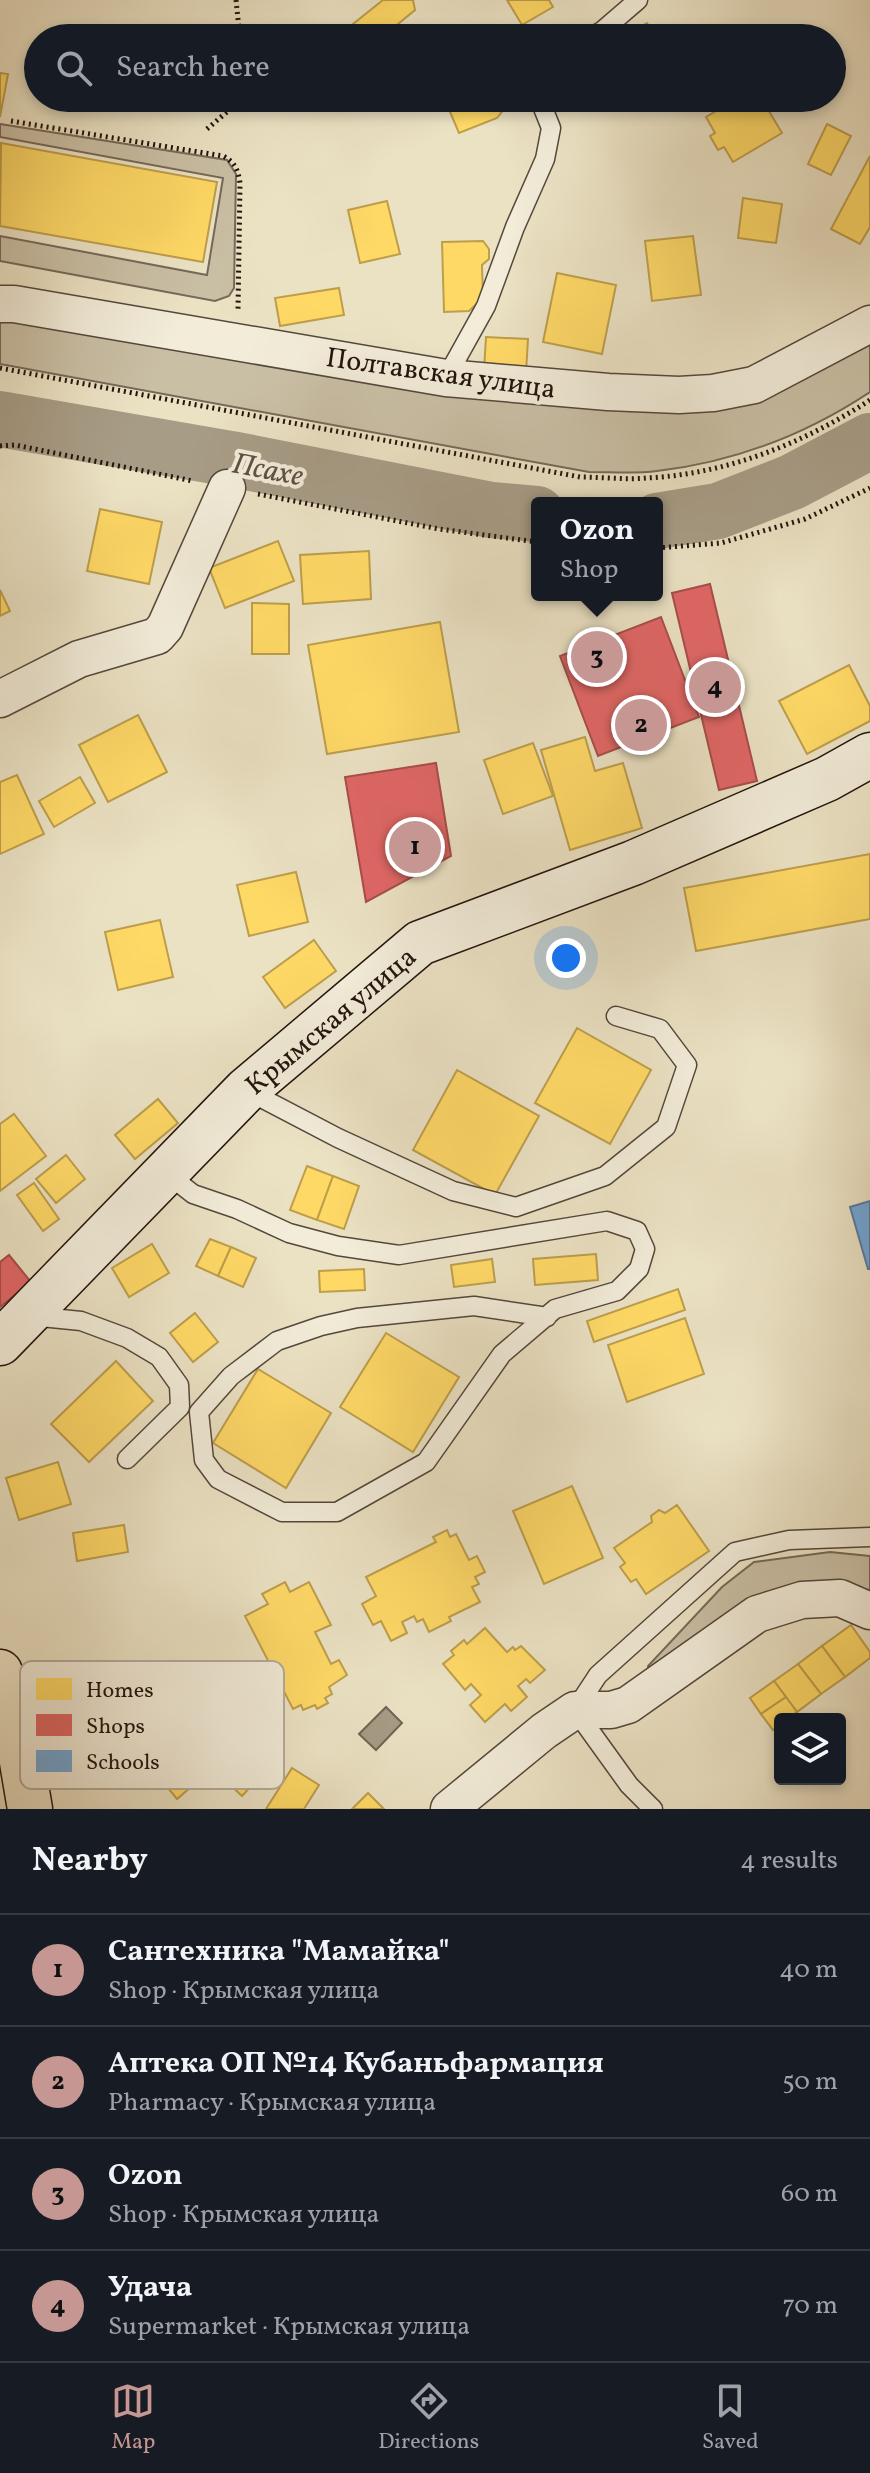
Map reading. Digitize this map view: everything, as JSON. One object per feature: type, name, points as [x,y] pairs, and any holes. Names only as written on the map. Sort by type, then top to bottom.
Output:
[{"type":"highway","points":[[0,1672],[14,1715],[20,1750]]},
{"type":"highway","points":[[27,1789],[30,1809]]},
{"type":"street","name":"Полтавская улица","points":[[0,304],[446,378],[608,392],[713,393],[754,385],[870,324]]},
{"type":"street","points":[[0,699],[79,659],[157,636],[165,627],[227,488]]},
{"type":"street","name":"Крымская улица","points":[[14,1329],[246,1090],[420,943],[633,863],[827,779],[870,755]]},
{"type":"street","points":[[449,1809],[544,1731],[575,1710],[611,1710],[628,1705],[757,1614],[802,1600],[840,1598],[870,1611]]},
{"type":"lane","points":[[610,24],[638,0]]},
{"type":"lane","points":[[446,378],[486,306],[515,227],[545,159],[551,128],[545,112]]},
{"type":"lane","points":[[246,1090],[338,1138],[453,1191],[516,1207],[605,1176],[666,1127],[687,1065],[660,1029],[616,1016]]},
{"type":"lane","points":[[165,1172],[193,1194],[237,1209],[289,1233],[338,1246],[399,1255],[607,1221],[637,1231],[645,1249],[639,1269],[617,1291],[555,1309],[547,1317],[502,1354],[426,1462],[337,1512],[282,1512],[218,1479],[204,1460],[199,1412],[231,1376],[277,1341],[357,1318],[474,1306],[547,1317]]},
{"type":"lane","points":[[14,1329],[81,1321],[127,1338],[159,1357],[179,1385],[180,1407],[127,1459]]},
{"type":"lane","points":[[653,1809],[629,1785],[575,1710],[598,1675],[735,1552],[789,1540],[870,1537]]},
{"type":"path","points":[[236,0],[239,24]]},
{"type":"path","points":[[207,129],[227,112]]},
{"type":"path","points":[[11,121],[223,156],[232,161],[240,183],[238,310]]},
{"type":"path","points":[[0,368],[580,477],[648,478],[702,471],[757,457],[835,423],[870,400]]},
{"type":"path","points":[[0,446],[15,445],[439,529],[531,541]]},
{"type":"path","points":[[663,548],[721,543],[805,519],[870,488]]},
{"type":"shaded area","points":[[0,124],[227,160],[236,174],[234,288],[229,296],[215,301],[0,261],[0,236],[207,275],[223,178],[0,137]]},
{"type":"shaded area","points":[[0,312],[641,404],[870,334],[870,392],[795,434],[714,461],[657,471],[589,472],[0,364]]},
{"type":"shaded area","points":[[830,1552],[870,1556],[870,1590],[820,1586],[650,1677],[648,1666],[722,1587],[754,1562]]},
{"type":"shaded area","points":[[386,1707],[402,1723],[376,1750],[359,1734]]},
{"type":"building: Homes","points":[[383,0],[413,0],[415,10],[398,24],[353,24]]},
{"type":"building: Homes","points":[[507,0],[549,0],[553,7],[521,24]]},
{"type":"building: Homes","points":[[0,73],[8,74],[0,117]]},
{"type":"building: Homes","points":[[450,112],[502,112],[497,118],[459,133]]},
{"type":"building: Homes","points":[[714,112],[769,112],[782,133],[733,162],[724,147],[718,150],[710,136],[715,133],[706,117]]},
{"type":"building: Homes","points":[[827,124],[851,136],[831,175],[808,164]]},
{"type":"building: Homes","points":[[1,143],[217,182],[203,262],[0,226]]},
{"type":"building: Homes","points":[[870,156],[870,227],[860,244],[831,229]]},
{"type":"building: Homes","points":[[743,198],[782,204],[776,243],[738,238]]},
{"type":"building: Homes","points":[[387,201],[400,254],[360,263],[348,210]]},
{"type":"building: Homes","points":[[693,236],[701,295],[652,301],[645,241]]},
{"type":"building: Homes","points":[[483,241],[489,249],[489,259],[482,265],[483,298],[469,311],[444,312],[442,242]]},
{"type":"building: Homes","points":[[557,273],[616,285],[602,354],[543,342]]},
{"type":"building: Homes","points":[[339,288],[344,315],[280,326],[275,298]]},
{"type":"building: Homes","points":[[486,337],[528,339],[526,373],[484,370]]},
{"type":"building: Homes","points":[[100,509],[162,522],[149,584],[87,571]]},
{"type":"building: Homes","points":[[278,541],[294,581],[225,608],[209,568]]},
{"type":"building: Homes","points":[[369,551],[371,599],[303,604],[300,555]]},
{"type":"building: Homes","points":[[0,590],[10,611],[0,616]]},
{"type":"building: Homes","points":[[252,603],[289,604],[289,654],[252,654]]},
{"type":"building: Homes","points":[[440,622],[459,732],[327,754],[308,645]]},
{"type":"building: Homes","points":[[849,665],[870,706],[870,721],[807,754],[779,701]]},
{"type":"building: Homes","points":[[138,715],[167,772],[108,802],[79,745]]},
{"type":"building: Homes","points":[[585,737],[595,771],[623,763],[642,828],[570,850],[541,750]]},
{"type":"building: Homes","points":[[533,743],[553,796],[503,814],[484,760]]},
{"type":"building: Homes","points":[[17,775],[44,834],[0,854],[0,782]]},
{"type":"building: Homes","points":[[80,777],[95,803],[54,827],[39,801]]},
{"type":"building: Homes","points":[[870,854],[870,919],[696,951],[684,888]]},
{"type":"building: Homes","points":[[296,872],[308,922],[249,936],[237,885]]},
{"type":"building: Homes","points":[[160,920],[173,977],[118,990],[105,932]]},
{"type":"building: Homes","points":[[314,940],[336,971],[285,1008],[263,977]]},
{"type":"building: Homes","points":[[577,1028],[651,1070],[610,1144],[535,1103]]},
{"type":"building: Homes","points":[[457,1070],[539,1116],[495,1195],[413,1150]]},
{"type":"building: Homes","points":[[158,1099],[178,1123],[135,1159],[115,1135]]},
{"type":"building: Homes","points":[[14,1114],[46,1156],[0,1191],[0,1124]]},
{"type":"building: Homes","points":[[66,1155],[85,1179],[56,1203],[36,1179]]},
{"type":"building: Homes","points":[[307,1166],[333,1176],[317,1220],[290,1210]]},
{"type":"building: Homes","points":[[333,1176],[359,1186],[344,1229],[317,1220]]},
{"type":"building: Homes","points":[[34,1183],[59,1219],[43,1231],[17,1195]]},
{"type":"building: Homes","points":[[210,1239],[231,1247],[218,1276],[196,1266]]},
{"type":"building: Homes","points":[[152,1244],[169,1273],[129,1297],[112,1268]]},
{"type":"building: Homes","points":[[231,1247],[256,1258],[243,1287],[218,1276]]},
{"type":"building: Homes","points":[[596,1254],[598,1280],[535,1285],[533,1259]]},
{"type":"building: Homes","points":[[492,1259],[495,1282],[454,1287],[451,1265]]},
{"type":"building: Homes","points":[[364,1269],[365,1290],[320,1292],[319,1271]]},
{"type":"building: Homes","points":[[678,1289],[685,1310],[594,1342],[587,1321]]},
{"type":"building: Homes","points":[[195,1313],[218,1342],[193,1362],[170,1333]]},
{"type":"building: Homes","points":[[685,1318],[704,1374],[627,1402],[608,1345]]},
{"type":"building: Homes","points":[[386,1333],[459,1377],[413,1452],[340,1407]]},
{"type":"building: Homes","points":[[116,1361],[153,1401],[89,1462],[51,1424]]},
{"type":"building: Homes","points":[[258,1369],[331,1413],[286,1488],[213,1443]]},
{"type":"building: Homes","points":[[58,1462],[71,1504],[19,1520],[6,1478]]},
{"type":"building: Homes","points":[[572,1486],[603,1558],[544,1584],[513,1511]]},
{"type":"building: Homes","points":[[677,1505],[709,1551],[646,1594],[636,1579],[631,1582],[620,1567],[625,1563],[614,1548],[652,1522],[651,1516],[659,1510],[665,1513]]},
{"type":"building: Homes","points":[[124,1525],[128,1552],[77,1561],[73,1533]]},
{"type":"building: Homes","points":[[447,1530],[450,1537],[456,1534],[469,1560],[477,1556],[485,1572],[475,1577],[479,1584],[472,1587],[480,1602],[449,1617],[451,1621],[429,1632],[423,1619],[417,1622],[414,1616],[402,1622],[407,1633],[391,1641],[381,1621],[373,1625],[362,1604],[376,1596],[366,1577],[436,1542],[433,1537]]},
{"type":"building: Homes","points":[[285,1582],[290,1592],[309,1582],[331,1625],[315,1632],[331,1664],[339,1660],[347,1675],[329,1687],[332,1694],[325,1698],[328,1703],[317,1709],[315,1705],[303,1710],[301,1705],[293,1709],[284,1692],[284,1661],[268,1661],[245,1616],[268,1604],[262,1594]]},
{"type":"building: Homes","points":[[851,1625],[870,1652],[870,1658],[845,1677],[822,1646]]},
{"type":"building: Homes","points":[[485,1628],[507,1652],[521,1646],[545,1670],[530,1683],[526,1679],[518,1686],[527,1697],[511,1711],[505,1704],[485,1722],[470,1705],[481,1695],[471,1684],[465,1690],[443,1664],[454,1655],[451,1651],[464,1640],[467,1644]]},
{"type":"building: Homes","points":[[822,1646],[845,1677],[821,1694],[798,1664]]},
{"type":"building: Homes","points":[[798,1664],[821,1694],[797,1712],[774,1681]]},
{"type":"building: Homes","points":[[774,1681],[786,1697],[761,1714],[750,1698]]},
{"type":"building: Homes","points":[[786,1697],[797,1712],[774,1713],[773,1730],[761,1714]]},
{"type":"building: Homes","points":[[292,1768],[319,1785],[304,1809],[266,1809],[279,1789],[284,1789],[284,1781]]},
{"type":"building: Homes","points":[[169,1789],[189,1789],[177,1799]]},
{"type":"building: Homes","points":[[234,1789],[248,1789],[242,1796]]},
{"type":"building: Homes","points":[[368,1793],[384,1809],[352,1809]]},
{"type":"building: Shops","points":[[710,584],[757,781],[719,790],[672,593]]},
{"type":"building: Shops","points":[[661,617],[699,717],[598,756],[560,656]]},
{"type":"building: Shops","points":[[436,763],[451,856],[366,902],[345,777]]},
{"type":"building: Shops","points":[[9,1255],[31,1282],[0,1307],[0,1262]]},
{"type":"building: Schools","points":[[870,1201],[870,1269],[868,1269],[850,1207]]},
{"type":"waterway","name":"Псахе","points":[[0,419],[231,459],[491,510],[531,513]]},
{"type":"waterway","name":"Псахе","points":[[663,520],[718,511],[792,482],[870,441]]},
{"type":"place","name":"Ozon","points":[[597,657]]},
{"type":"place","name":"Удача","points":[[715,687]]},
{"type":"place","name":"Аптека ОП №14 Кубаньфармация","points":[[641,725]]},
{"type":"place","name":"Сантехника \"Мамайка\"","points":[[415,847]]}]
